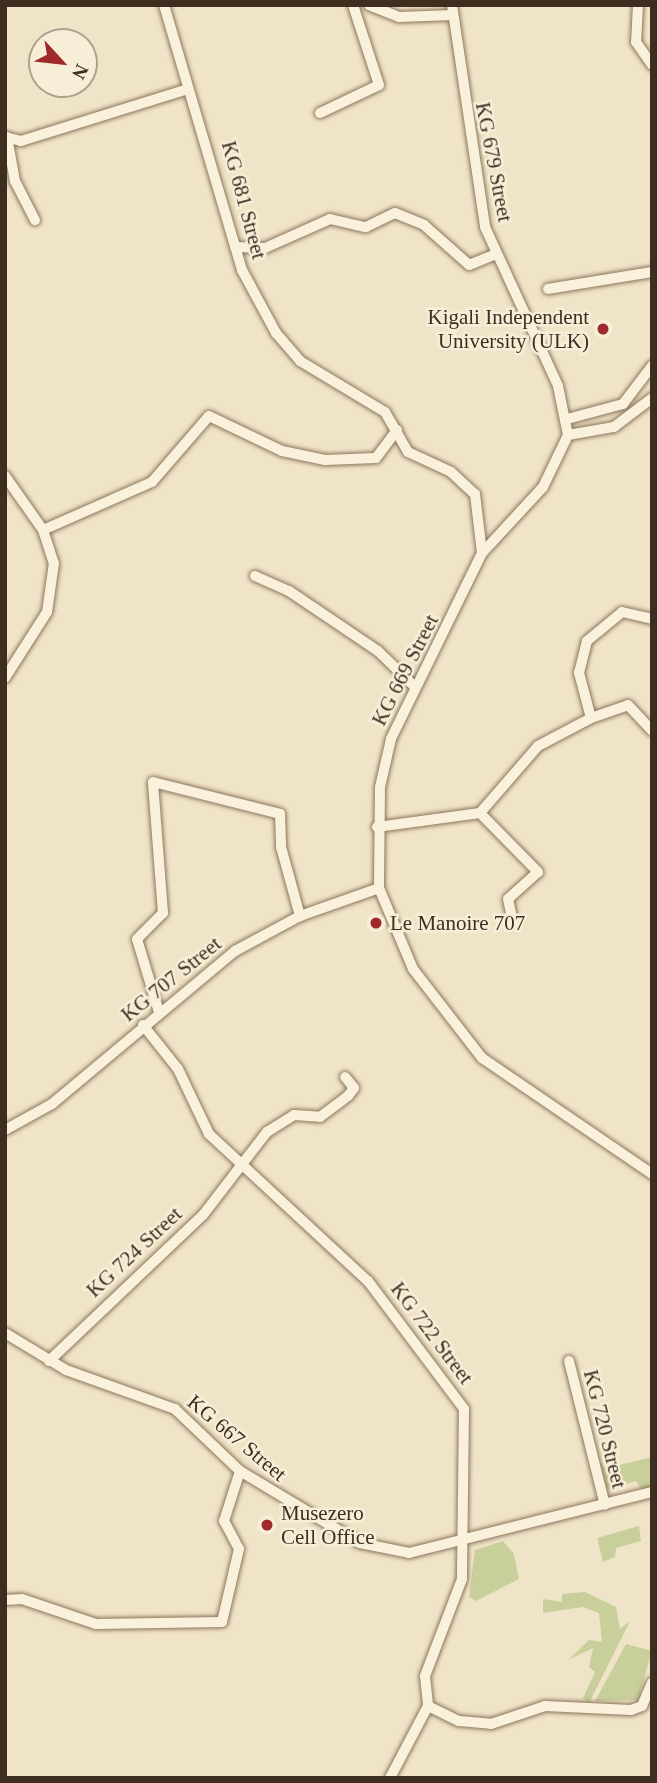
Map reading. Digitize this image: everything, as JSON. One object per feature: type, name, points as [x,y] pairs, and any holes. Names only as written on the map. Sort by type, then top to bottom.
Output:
[{"type":"street","name":"KG 681 Street","points":[[164,5],[188,89],[210,142],[235,247],[252,291],[291,352],[385,412],[408,452],[451,472],[475,494],[482,553]]},
{"type":"street","points":[[320,113],[379,85],[353,5]]},
{"type":"street","points":[[369,5],[399,17],[452,10]]},
{"type":"street","points":[[638,5],[636,42],[652,65]]},
{"type":"street","name":"KG 679 Street","points":[[452,10],[470,162],[496,254],[547,360],[567,419],[568,435]]},
{"type":"street","points":[[35,220],[15,181],[6,137],[30,138],[188,89]]},
{"type":"street","points":[[235,247],[265,248],[330,219],[366,227],[395,213],[424,225],[469,265],[496,254]]},
{"type":"street","points":[[548,289],[652,272]]},
{"type":"street","points":[[567,419],[623,404],[652,366]]},
{"type":"street","points":[[568,435],[614,427],[652,398]]},
{"type":"street","points":[[43,530],[152,482],[204,418],[282,451],[325,460],[376,458],[397,430]]},
{"type":"street","name":"KG 669 Street","points":[[568,435],[548,480],[482,553],[391,738],[377,827],[379,888],[413,969],[482,1058],[652,1174]]},
{"type":"street","points":[[5,475],[43,530],[54,590],[32,640],[5,678]]},
{"type":"street","points":[[255,576],[378,651],[415,687]]},
{"type":"street","points":[[591,718],[579,673],[581,650],[622,612],[652,619]]},
{"type":"street","points":[[377,827],[480,813],[538,746],[591,718],[628,705],[652,731]]},
{"type":"street","points":[[159,1012],[137,939],[163,913],[156,800],[152,785],[160,780],[278,813],[300,916]]},
{"type":"street","points":[[480,813],[538,872],[508,899],[513,923]]},
{"type":"street","name":"KG 707 Street","points":[[5,1130],[52,1104],[211,967],[300,916],[379,888]]},
{"type":"street","name":"KG 722 Street","points":[[143,1026],[178,1069],[209,1134],[239,1165],[368,1282],[452,1388],[468,1434],[460,1491],[462,1580],[425,1676],[428,1706]]},
{"type":"street","name":"KG 724 Street","points":[[49,1361],[202,1215],[239,1165],[280,1121],[320,1117],[357,1087],[345,1077]]},
{"type":"street","name":"KG 667 Street","points":[[5,1333],[49,1361],[175,1409],[240,1471],[360,1543],[409,1553],[652,1492]]},
{"type":"street","name":"KG 720 Street","points":[[569,1361],[605,1505]]},
{"type":"street","points":[[5,1600],[22,1599],[96,1624],[222,1622],[239,1549],[224,1521],[240,1471]]},
{"type":"street","points":[[390,1778],[428,1706],[459,1721],[491,1724],[545,1706],[631,1710],[642,1706],[652,1683]]},
{"type":"green space","points":[[596,1456],[611,1477],[615,1466],[652,1457],[652,1487],[643,1491],[636,1481],[607,1490]]},
{"type":"green space","points":[[639,1526],[641,1541],[616,1548],[615,1557],[603,1562],[597,1538]]},
{"type":"green space","points":[[503,1541],[514,1554],[519,1579],[476,1601],[469,1597],[475,1550]]},
{"type":"green space","points":[[585,1592],[616,1607],[620,1629],[630,1621],[589,1703],[583,1698],[595,1672],[589,1667],[593,1648],[568,1660],[589,1640],[602,1642],[599,1613],[583,1607],[543,1613],[543,1599],[562,1602],[562,1594]]},
{"type":"green space","points":[[626,1644],[652,1651],[638,1700],[595,1701]]},
{"type":"place","name":"Kigali Independent University (ULK)","points":[[603,329]]},
{"type":"place","name":"Le Manoire 707","points":[[376,923]]},
{"type":"place","name":"Musezero Cell Office","points":[[267,1525]]}]
